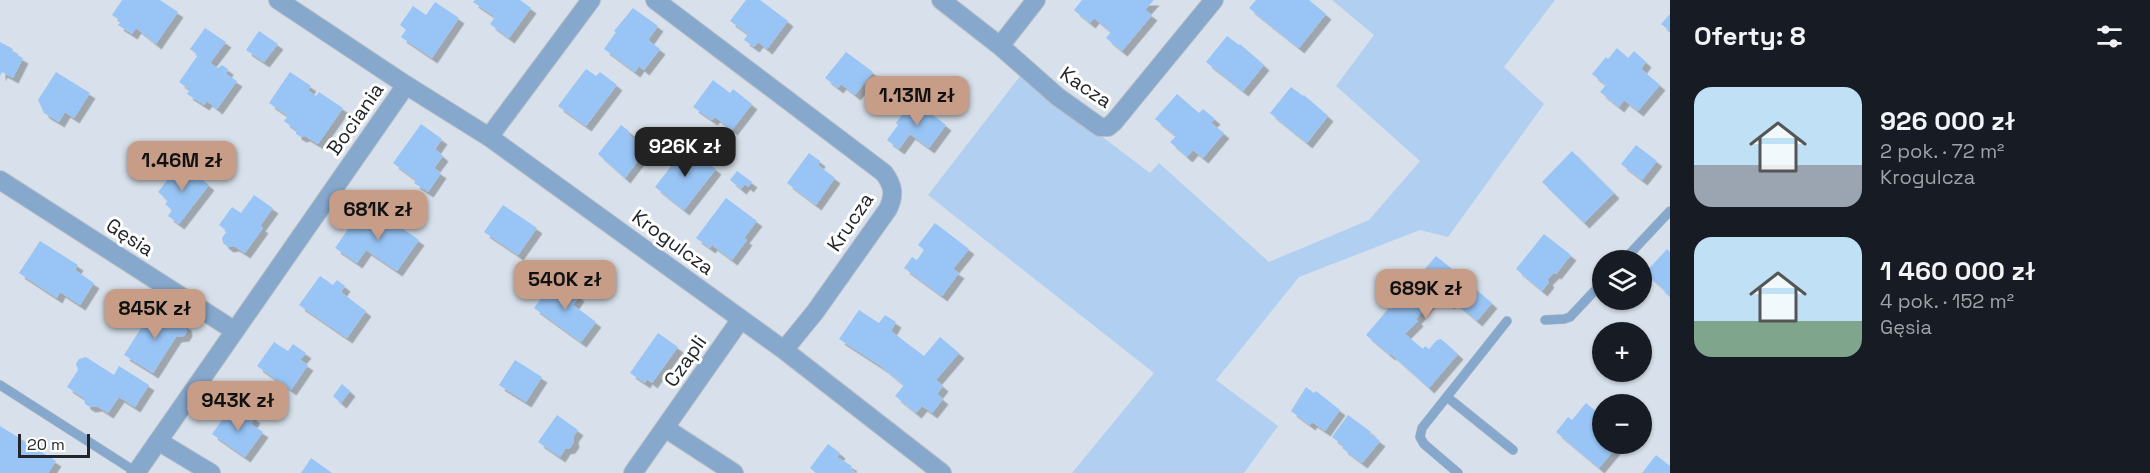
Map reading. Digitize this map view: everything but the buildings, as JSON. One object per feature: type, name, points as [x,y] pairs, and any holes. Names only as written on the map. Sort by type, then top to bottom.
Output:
[{"type":"street","name":"Krogulcza","points":[[278,0],[489,137],[784,350],[942,473]]},
{"type":"street","points":[[489,137],[591,0]]},
{"type":"street","name":"Krucza","points":[[655,0],[884,173],[891,183],[892,201],[888,209],[815,312],[784,350]]},
{"type":"street","name":"Kacza","points":[[942,0],[1000,46],[1058,97],[1100,127],[1108,127],[1214,0]]},
{"type":"street","points":[[1000,46],[1036,0]]},
{"type":"street","name":"Bociania","points":[[136,472],[406,85]]},
{"type":"street","name":"Gęsia","points":[[0,180],[235,331]]},
{"type":"street","name":"Czapli","points":[[633,473],[741,319]]},
{"type":"street","points":[[665,428],[734,473]]},
{"type":"street","points":[[158,441],[211,473]]},
{"type":"lane","points":[[1634,250],[1670,212]]},
{"type":"lane","points":[[1545,320],[1570,317],[1592,294]]},
{"type":"lane","points":[[1458,473],[1424,444],[1420,437],[1422,428],[1507,321]]},
{"type":"lane","points":[[0,385],[136,472]]},
{"type":"lane","points":[[1447,397],[1513,450]]},
{"type":"shaded area","points":[[1332,0],[1555,0],[1504,67],[1544,104],[1448,237],[1420,230],[1299,277],[1216,380],[1278,426],[1244,473],[1072,473],[1154,373],[928,195],[1021,75],[1150,173],[1159,163],[1269,262],[1369,220],[1420,161],[1336,86],[1374,35]]}]
